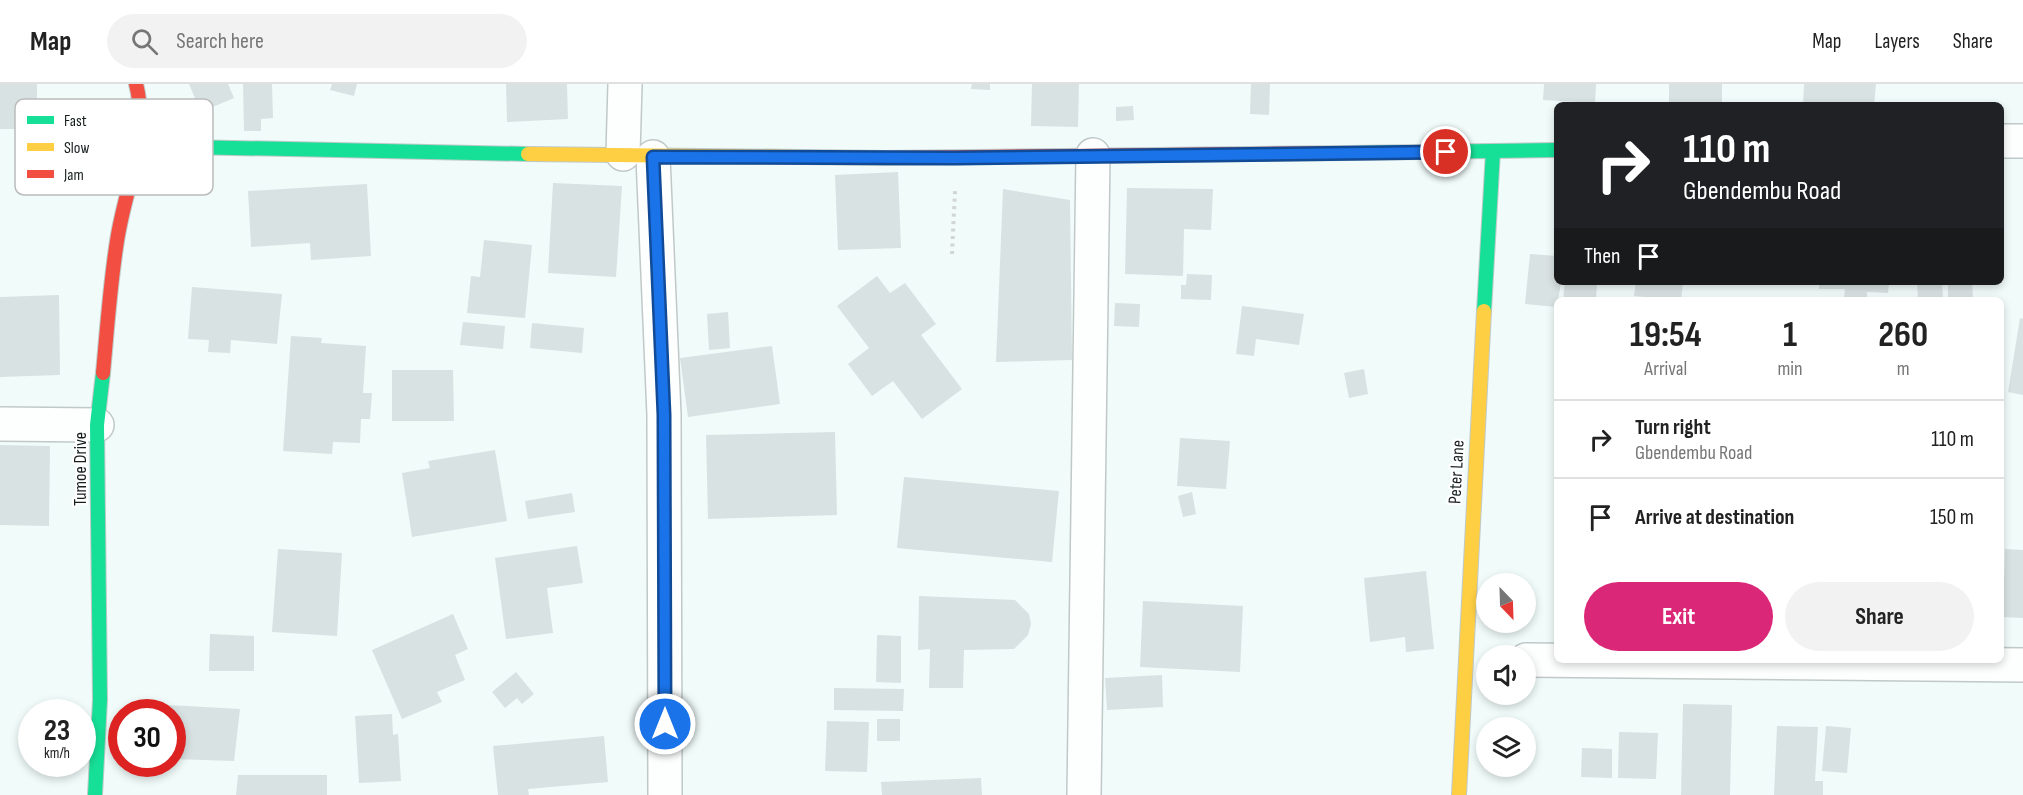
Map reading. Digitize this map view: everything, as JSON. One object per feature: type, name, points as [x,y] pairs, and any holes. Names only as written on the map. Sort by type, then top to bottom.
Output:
[{"type":"street","name":"Tumoe Drive","points":[[136,84],[140,99]]},
{"type":"street","points":[[625,84],[638,155],[664,415],[665,795]]},
{"type":"street","points":[[2004,141],[2023,141]]},
{"type":"street","points":[[213,147],[956,158],[1554,150]]},
{"type":"street","name":"Peter Lane","points":[[1476,646],[1469,558],[1492,152]]},
{"type":"street","points":[[1084,795],[1093,155]]},
{"type":"street","name":"Tumoe Drive","points":[[95,795],[100,699],[98,425],[117,240],[128,195]]},
{"type":"street","points":[[0,424],[98,425]]},
{"type":"street","points":[[1536,660],[1554,660]]},
{"type":"street","points":[[1899,663],[2023,664]]},
{"type":"street","name":"Peter Lane","points":[[1459,795],[1476,667]]},
{"type":"path","points":[[952,254],[956,158]]},
{"type":"building","points":[[0,84],[37,84],[37,99],[15,99],[15,129],[0,129]]},
{"type":"building","points":[[189,84],[228,84],[234,98],[213,107],[213,99],[195,99]]},
{"type":"building","points":[[243,84],[272,84],[273,118],[261,119],[261,131],[244,131]]},
{"type":"building","points":[[332,84],[357,84],[354,96],[330,90]]},
{"type":"building","points":[[506,84],[567,84],[568,119],[507,122]]},
{"type":"building","points":[[972,84],[990,84],[990,90],[971,89]]},
{"type":"building","points":[[1032,84],[1079,84],[1078,127],[1031,126]]},
{"type":"building","points":[[1251,84],[1270,84],[1269,115],[1250,114]]},
{"type":"building","points":[[1544,84],[1596,84],[1595,102],[1543,100]]},
{"type":"building","points":[[1669,84],[1722,84],[1722,102],[1669,102]]},
{"type":"building","points":[[1804,84],[1876,84],[1874,102],[1803,102]]},
{"type":"building","points":[[1133,106],[1134,120],[1116,121],[1116,107]]},
{"type":"building","points":[[898,172],[901,248],[838,250],[835,175]]},
{"type":"building","points":[[553,183],[622,186],[616,277],[548,273]]},
{"type":"building","points":[[367,184],[371,256],[311,260],[310,243],[251,247],[248,191]]},
{"type":"building","points":[[1127,188],[1213,189],[1211,230],[1184,229],[1183,276],[1125,274]]},
{"type":"building","points":[[1003,189],[1070,200],[1072,360],[996,362]]},
{"type":"building","points":[[484,240],[532,245],[525,318],[467,313],[471,276],[480,277]]},
{"type":"building","points":[[1530,254],[1554,256],[1554,285],[1561,285],[1559,297],[1554,297],[1554,307],[1525,304]]},
{"type":"building","points":[[1187,274],[1212,275],[1211,300],[1181,299],[1181,285],[1186,285]]},
{"type":"building","points":[[877,276],[890,293],[905,283],[936,324],[921,335],[962,389],[922,419],[893,381],[872,396],[848,364],[869,348],[837,306]]},
{"type":"building","points":[[1565,285],[1597,285],[1596,297],[1563,297]]},
{"type":"building","points":[[1636,285],[1683,285],[1681,297],[1634,296]]},
{"type":"building","points":[[1819,285],[1889,285],[1888,293],[1867,292],[1867,297],[1844,297],[1845,289],[1819,289]]},
{"type":"building","points":[[1917,285],[1942,285],[1943,297],[1918,297]]},
{"type":"building","points":[[1948,285],[1972,285],[1973,297],[1948,297]]},
{"type":"building","points":[[192,287],[282,294],[277,344],[231,340],[230,353],[208,352],[209,340],[188,339]]},
{"type":"building","points":[[59,295],[60,375],[0,377],[0,297]]},
{"type":"building","points":[[1115,303],[1140,304],[1139,327],[1114,326]]},
{"type":"building","points":[[1242,306],[1304,314],[1299,345],[1256,339],[1254,356],[1236,354]]},
{"type":"building","points":[[728,312],[730,348],[709,350],[707,314]]},
{"type":"building","points":[[2020,318],[2023,319],[2023,395],[2008,392]]},
{"type":"building","points":[[463,322],[505,326],[503,349],[460,345]]},
{"type":"building","points":[[532,323],[584,328],[582,353],[530,348]]},
{"type":"building","points":[[291,336],[322,338],[321,343],[366,346],[363,393],[372,393],[370,419],[361,419],[360,443],[333,442],[332,454],[283,451]]},
{"type":"building","points":[[772,346],[780,404],[688,417],[680,358]]},
{"type":"building","points":[[1364,369],[1368,394],[1349,398],[1344,373]]},
{"type":"building","points":[[392,370],[453,370],[454,421],[392,421]]},
{"type":"building","points":[[835,432],[837,515],[708,519],[706,435]]},
{"type":"building","points":[[1180,438],[1230,441],[1226,489],[1177,486]]},
{"type":"building","points":[[0,445],[50,446],[49,526],[0,525]]},
{"type":"building","points":[[495,450],[507,521],[412,537],[402,473],[430,468],[428,461]]},
{"type":"building","points":[[904,477],[1059,491],[1052,562],[897,548]]},
{"type":"building","points":[[1192,492],[1196,514],[1183,517],[1178,496]]},
{"type":"building","points":[[572,493],[575,512],[528,519],[525,501]]},
{"type":"building","points":[[577,546],[583,583],[547,588],[553,633],[506,639],[495,558]]},
{"type":"building","points":[[278,549],[342,553],[337,636],[272,632]]},
{"type":"building","points":[[2005,549],[2023,550],[2023,618],[2004,617]]},
{"type":"building","points":[[1426,571],[1434,649],[1406,652],[1405,637],[1370,642],[1364,578]]},
{"type":"building","points":[[919,596],[1015,600],[1029,614],[1031,624],[1028,635],[1014,649],[964,650],[963,688],[929,688],[930,649],[918,650]]},
{"type":"building","points":[[1143,601],[1243,606],[1240,672],[1140,667]]},
{"type":"building","points":[[453,614],[468,649],[455,655],[465,680],[437,692],[442,702],[402,719],[372,650]]},
{"type":"building","points":[[210,634],[254,636],[254,671],[209,671]]},
{"type":"building","points":[[877,635],[901,636],[901,683],[876,682]]},
{"type":"building","points":[[516,672],[534,694],[522,704],[517,698],[505,708],[492,692]]},
{"type":"building","points":[[1162,675],[1163,707],[1107,710],[1105,678]]},
{"type":"building","points":[[834,688],[904,689],[903,711],[834,710]]},
{"type":"building","points":[[1683,704],[1732,705],[1730,795],[1681,795]]},
{"type":"building","points":[[186,706],[240,709],[234,761],[186,759]]},
{"type":"building","points":[[392,714],[393,735],[398,734],[401,781],[359,783],[355,716]]},
{"type":"building","points":[[877,719],[900,719],[900,741],[877,741]]},
{"type":"building","points":[[827,721],[869,722],[867,772],[825,771]]},
{"type":"building","points":[[1777,726],[1818,727],[1815,781],[1823,781],[1823,795],[1774,795]]},
{"type":"building","points":[[1826,726],[1851,728],[1847,773],[1822,771]]},
{"type":"building","points":[[1619,732],[1658,733],[1656,779],[1618,778]]},
{"type":"building","points":[[604,736],[608,782],[528,789],[529,795],[498,795],[493,746]]},
{"type":"building","points":[[1582,748],[1612,749],[1612,778],[1581,777]]},
{"type":"building","points":[[238,775],[327,775],[327,795],[236,795]]},
{"type":"building","points":[[981,778],[982,795],[882,795],[881,782]]},
{"type":"traffic: fast","points":[[213,148],[528,154]]},
{"type":"traffic: fast","points":[[1350,153],[1554,150]]},
{"type":"traffic: fast","points":[[1484,311],[1493,151]]},
{"type":"traffic: fast","points":[[95,795],[100,700],[97,425],[103,373]]},
{"type":"traffic: slow","points":[[528,154],[886,158]]},
{"type":"traffic: slow","points":[[1459,795],[1484,311]]},
{"type":"traffic: jam","points":[[136,84],[139,99]]},
{"type":"traffic: jam","points":[[886,158],[1350,153]]},
{"type":"traffic: jam","points":[[103,373],[117,241],[127,195]]},
{"type":"route","points":[[665,724],[664,415],[653,157],[956,158],[1446,152]]}]
